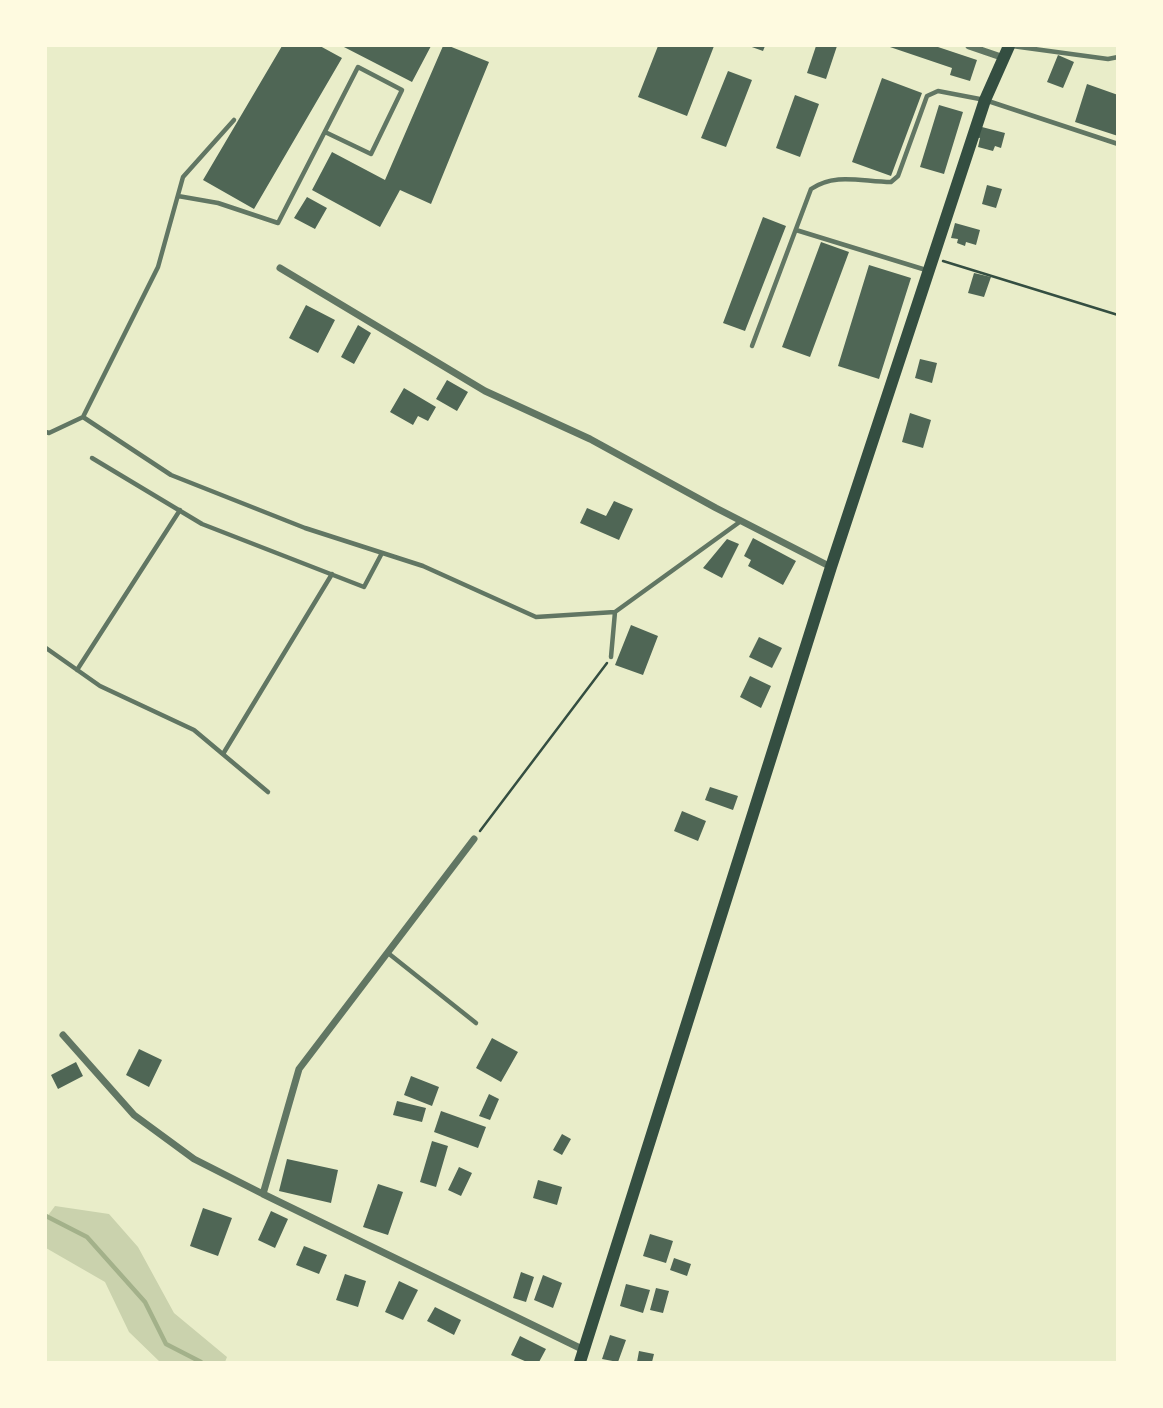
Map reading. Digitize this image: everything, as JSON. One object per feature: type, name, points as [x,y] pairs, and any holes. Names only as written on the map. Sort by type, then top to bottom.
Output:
[{"type":"main road","points":[[582,1356],[831,567],[985,100],[1008,50]]},
{"type":"street","points":[[970,46],[1008,50]]},
{"type":"street","points":[[280,268],[485,391],[590,439],[831,567]]},
{"type":"street","points":[[263,1194],[299,1069],[474,839]]},
{"type":"street","points":[[64,1035],[134,1115],[194,1159],[582,1356]]},
{"type":"lane","points":[[1008,50],[1108,59],[1118,57]]},
{"type":"lane","points":[[178,196],[218,203],[278,223],[358,67],[402,90],[371,154],[325,132]]},
{"type":"lane","points":[[752,346],[811,189],[821,182],[835,178],[891,182],[898,176],[927,96],[937,91],[985,100],[1118,144]]},
{"type":"lane","points":[[46,432],[83,417],[158,267],[183,177],[234,120]]},
{"type":"lane","points":[[796,230],[931,265]]},
{"type":"lane","points":[[83,417],[171,475],[305,528],[423,566],[536,617],[615,612],[741,521]]},
{"type":"lane","points":[[92,458],[202,524],[364,587],[383,553]]},
{"type":"lane","points":[[77,670],[180,510]]},
{"type":"lane","points":[[223,754],[332,574]]},
{"type":"lane","points":[[611,657],[615,612]]},
{"type":"lane","points":[[46,648],[100,686],[194,730],[268,792]]},
{"type":"lane","points":[[388,953],[476,1023]]},
{"type":"path","points":[[931,265],[1118,315]]},
{"type":"path","points":[[474,839],[611,657]]},
{"type":"green space","points":[[55,1206],[109,1214],[138,1247],[174,1313],[227,1357],[225,1362],[160,1362],[129,1332],[105,1282],[46,1248],[46,1218]]},
{"type":"building","points":[[282,46],[320,46],[342,58],[254,209],[203,180]]},
{"type":"building","points":[[342,46],[431,46],[412,82]]},
{"type":"building","points":[[443,46],[489,62],[431,204],[400,190],[380,227],[312,190],[332,152],[385,180]]},
{"type":"building","points":[[658,46],[714,46],[687,116],[638,97]]},
{"type":"building","points":[[749,46],[765,46],[763,51]]},
{"type":"building","points":[[816,46],[837,46],[826,79],[807,73]]},
{"type":"building","points":[[887,46],[935,46],[977,60],[970,81],[950,75],[952,68]]},
{"type":"building","points":[[1058,55],[1074,62],[1063,88],[1047,82]]},
{"type":"building","points":[[728,71],[752,80],[726,147],[701,138]]},
{"type":"building","points":[[882,78],[922,93],[891,176],[852,162]]},
{"type":"building","points":[[1087,84],[1118,95],[1118,136],[1075,122]]},
{"type":"building","points":[[795,95],[819,104],[800,157],[776,148]]},
{"type":"building","points":[[939,105],[963,112],[944,174],[920,167]]},
{"type":"building","points":[[978,126],[1005,133],[1001,148],[995,146],[993,151],[978,147],[980,138],[975,137]]},
{"type":"building","points":[[987,185],[1002,189],[996,208],[982,204]]},
{"type":"building","points":[[307,197],[327,208],[315,229],[294,218]]},
{"type":"building","points":[[763,217],[786,226],[745,331],[723,323]]},
{"type":"building","points":[[955,223],[980,230],[976,245],[966,242],[965,246],[957,243],[958,239],[951,238]]},
{"type":"building","points":[[821,242],[849,252],[810,357],[782,347]]},
{"type":"building","points":[[869,265],[911,278],[879,379],[838,366]]},
{"type":"building","points":[[974,273],[991,277],[984,297],[968,293]]},
{"type":"building","points":[[306,305],[335,320],[318,353],[289,338]]},
{"type":"building","points":[[358,325],[371,333],[354,364],[341,357]]},
{"type":"building","points":[[920,359],[937,363],[932,383],[915,378]]},
{"type":"building","points":[[447,380],[468,392],[457,411],[436,399]]},
{"type":"building","points":[[404,388],[436,407],[428,421],[418,416],[413,425],[390,412]]},
{"type":"building","points":[[910,413],[931,420],[923,448],[902,442]]},
{"type":"building","points":[[614,501],[633,509],[619,540],[580,523],[587,508],[606,516]]},
{"type":"building","points":[[753,538],[796,561],[783,585],[748,566],[751,560],[744,556]]},
{"type":"building","points":[[727,539],[739,544],[722,578],[703,568]]},
{"type":"building","points":[[631,625],[658,636],[643,675],[615,665]]},
{"type":"building","points":[[759,637],[782,648],[772,668],[749,657]]},
{"type":"building","points":[[750,676],[771,686],[761,708],[740,697]]},
{"type":"building","points":[[710,787],[738,796],[733,810],[705,800]]},
{"type":"building","points":[[682,811],[706,821],[698,841],[674,831]]},
{"type":"building","points":[[492,1038],[518,1052],[501,1082],[476,1068]]},
{"type":"building","points":[[139,1049],[162,1060],[149,1087],[126,1075]]},
{"type":"building","points":[[76,1062],[83,1076],[58,1089],[51,1075]]},
{"type":"building","points":[[411,1076],[439,1087],[432,1106],[404,1095]]},
{"type":"building","points":[[489,1094],[499,1099],[490,1120],[479,1116]]},
{"type":"building","points":[[397,1101],[426,1108],[422,1122],[393,1115]]},
{"type":"building","points":[[441,1111],[486,1127],[478,1148],[434,1132]]},
{"type":"building","points":[[562,1134],[571,1139],[562,1155],[553,1150]]},
{"type":"building","points":[[432,1141],[448,1146],[436,1187],[420,1182]]},
{"type":"building","points":[[287,1159],[338,1170],[331,1203],[279,1191]]},
{"type":"building","points":[[459,1167],[472,1173],[461,1196],[448,1190]]},
{"type":"building","points":[[538,1180],[562,1187],[557,1205],[533,1198]]},
{"type":"building","points":[[378,1184],[403,1192],[388,1235],[363,1227]]},
{"type":"building","points":[[203,1208],[232,1218],[218,1256],[190,1246]]},
{"type":"building","points":[[271,1211],[288,1219],[275,1248],[258,1240]]},
{"type":"building","points":[[650,1234],[673,1241],[666,1263],[643,1256]]},
{"type":"building","points":[[304,1246],[327,1255],[319,1274],[296,1265]]},
{"type":"building","points":[[674,1258],[691,1264],[687,1276],[670,1270]]},
{"type":"building","points":[[521,1272],[534,1277],[526,1302],[513,1298]]},
{"type":"building","points":[[345,1274],[366,1281],[358,1307],[336,1300]]},
{"type":"building","points":[[543,1275],[562,1283],[553,1308],[534,1300]]},
{"type":"building","points":[[399,1281],[418,1290],[403,1320],[385,1312]]},
{"type":"building","points":[[626,1284],[650,1290],[643,1313],[620,1306]]},
{"type":"building","points":[[656,1288],[669,1291],[663,1313],[650,1310]]},
{"type":"building","points":[[435,1307],[461,1320],[454,1335],[427,1321]]},
{"type":"building","points":[[610,1335],[626,1340],[618,1362],[602,1359]]},
{"type":"building","points":[[520,1336],[546,1349],[539,1362],[527,1362],[511,1355]]},
{"type":"building","points":[[639,1351],[654,1354],[652,1362],[637,1362]]},
{"type":"waterway","points":[[46,1216],[87,1237],[145,1302],[166,1344],[201,1362]]}]
